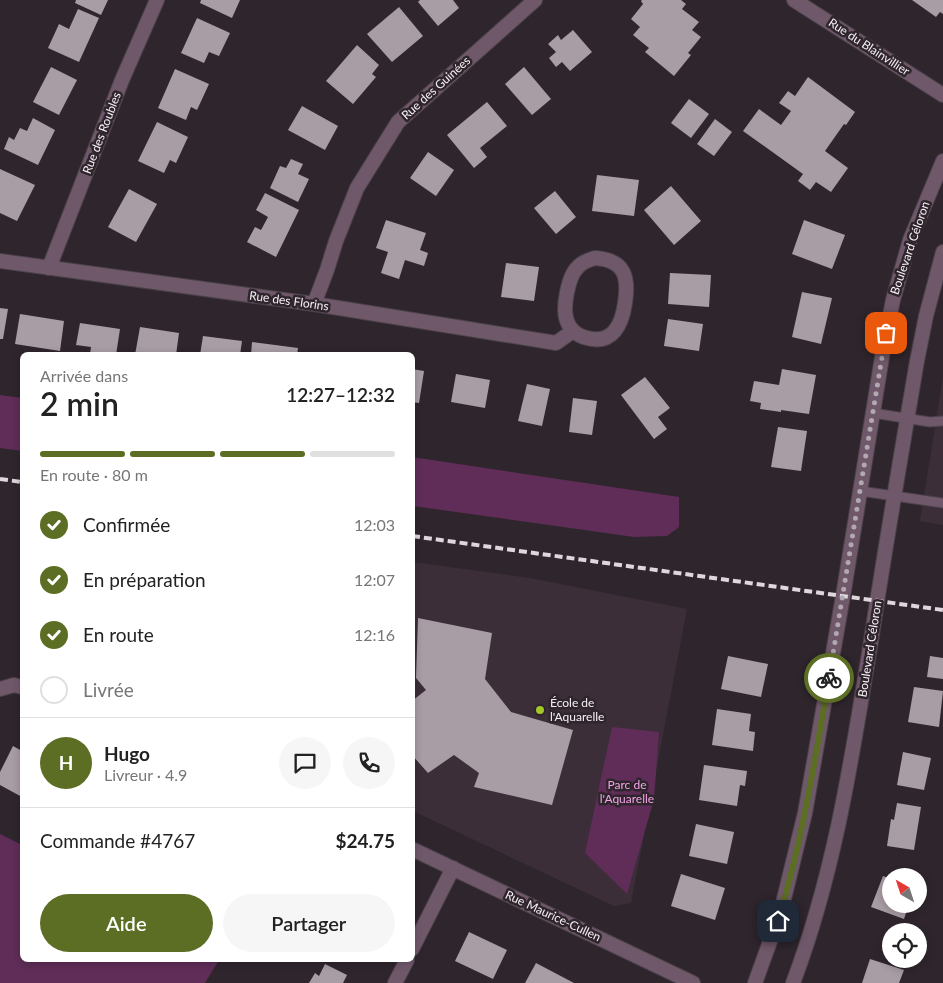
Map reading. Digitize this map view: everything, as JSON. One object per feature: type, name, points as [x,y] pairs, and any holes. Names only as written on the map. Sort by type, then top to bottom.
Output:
[{"type":"street","name":"Rue des Roubles","points":[[49,268],[122,80],[157,0]]},
{"type":"street","name":"Rue des Guinées","points":[[314,304],[357,188],[398,122],[535,0]]},
{"type":"street","name":"Rue du Blainvillier","points":[[794,0],[943,95]]},
{"type":"street","name":"Boulevard Céloron","points":[[755,983],[775,931],[799,840],[816,755],[884,345],[899,275],[918,218],[943,161]]},
{"type":"street","name":"Boulevard Céloron","points":[[793,983],[816,919],[837,836],[907,418],[926,316],[943,252]]},
{"type":"street","points":[[594,258],[613,262],[626,276],[628,286],[623,318],[619,327],[611,334],[592,340],[582,337],[573,330],[565,314],[565,304],[572,274],[578,266],[594,258]]},
{"type":"street","name":"Rue des Florins","points":[[0,261],[314,304],[556,343],[573,330]]},
{"type":"street","points":[[0,689],[14,685],[20,686]]},
{"type":"street","name":"Rue Maurice-Cullen","points":[[415,850],[693,983]]},
{"type":"street","points":[[415,943],[454,868]]},
{"type":"street","points":[[395,983],[406,962]]},
{"type":"lane","points":[[873,413],[932,422],[943,421]]},
{"type":"lane","points":[[860,491],[943,503]]},
{"type":"shaded area","points":[[943,377],[943,525],[920,521]]},
{"type":"shaded area","name":"École de l'Aquarelle","points":[[415,562],[530,578],[687,609],[631,903],[614,906],[415,812]]},
{"type":"green space","points":[[0,395],[20,398],[20,451],[0,448]]},
{"type":"green space","points":[[415,457],[679,497],[679,527],[667,536],[634,537],[415,506]]},
{"type":"green space","name":"Parc de l'Aquarelle","points":[[612,727],[659,732],[654,799],[627,894],[585,853]]},
{"type":"green space","points":[[0,834],[20,844],[20,962],[218,962],[205,983],[0,983]]},
{"type":"building","points":[[76,0],[108,0],[101,15],[75,3]]},
{"type":"building","points":[[201,0],[240,0],[232,18],[200,3]]},
{"type":"building","points":[[420,0],[453,0],[459,8],[438,26],[418,2]]},
{"type":"building","points":[[642,0],[681,0],[686,4],[682,9],[699,22],[692,30],[701,37],[688,53],[691,55],[674,76],[645,52],[649,48],[633,35],[640,27],[631,19],[643,4]]},
{"type":"building","points":[[912,0],[943,0],[943,14],[940,12],[936,17]]},
{"type":"building","points":[[399,7],[423,36],[392,62],[367,34]]},
{"type":"building","points":[[78,9],[99,18],[79,62],[48,48],[59,24],[69,29]]},
{"type":"building","points":[[197,18],[230,33],[219,56],[209,52],[204,63],[181,53]]},
{"type":"building","points":[[573,30],[592,52],[570,71],[562,62],[556,67],[549,58],[556,52],[548,44],[558,35],[561,40]]},
{"type":"building","points":[[357,45],[379,65],[372,74],[376,77],[353,104],[326,81]]},
{"type":"building","points":[[51,67],[77,80],[59,115],[33,102]]},
{"type":"building","points":[[524,67],[551,99],[532,115],[505,84]]},
{"type":"building","points":[[175,69],[209,84],[197,110],[191,107],[186,120],[158,108]]},
{"type":"building","points":[[808,77],[855,112],[825,151],[848,168],[831,192],[816,182],[810,190],[798,181],[803,174],[743,131],[759,109],[781,125],[791,111],[779,103],[788,91],[795,96]]},
{"type":"building","points":[[689,99],[709,114],[691,138],[671,123]]},
{"type":"building","points":[[487,102],[507,126],[480,148],[487,157],[474,168],[447,135]]},
{"type":"building","points":[[302,106],[338,126],[325,150],[288,130]]},
{"type":"building","points":[[33,118],[55,130],[38,165],[4,149],[9,137],[14,140],[20,128],[27,131]]},
{"type":"building","points":[[715,119],[732,132],[714,156],[697,144]]},
{"type":"building","points":[[157,122],[188,137],[176,163],[170,160],[164,173],[138,161]]},
{"type":"building","points":[[428,152],[454,170],[436,196],[410,178]]},
{"type":"building","points":[[291,159],[303,164],[298,174],[309,179],[298,202],[270,188],[280,166],[286,168]]},
{"type":"building","points":[[0,169],[35,185],[17,221],[0,213]]},
{"type":"building","points":[[597,175],[639,180],[634,216],[592,211]]},
{"type":"building","points":[[671,186],[701,221],[674,245],[644,210]]},
{"type":"building","points":[[129,189],[157,204],[136,242],[108,227]]},
{"type":"building","points":[[555,191],[576,217],[556,234],[534,208]]},
{"type":"building","points":[[265,193],[299,210],[276,257],[247,242],[255,227],[261,230],[268,217],[256,210]]},
{"type":"building","points":[[386,220],[426,233],[420,250],[428,253],[424,266],[405,260],[399,279],[381,273],[388,252],[376,248]]},
{"type":"building","points":[[804,220],[845,235],[832,269],[792,254]]},
{"type":"building","points":[[506,263],[539,267],[534,301],[501,297]]},
{"type":"building","points":[[670,273],[711,275],[709,307],[668,304]]},
{"type":"building","points":[[802,292],[832,298],[821,344],[792,337]]},
{"type":"building","points":[[0,308],[8,309],[3,339],[0,339]]},
{"type":"building","points":[[20,314],[64,321],[60,351],[15,344]]},
{"type":"building","points":[[668,319],[703,324],[699,351],[664,346]]},
{"type":"building","points":[[80,323],[120,329],[116,352],[90,352],[91,347],[76,345]]},
{"type":"building","points":[[140,327],[179,333],[176,352],[136,352]]},
{"type":"building","points":[[203,336],[242,341],[240,352],[200,352]]},
{"type":"building","points":[[252,342],[298,348],[297,352],[251,352]]},
{"type":"building","points":[[782,369],[816,375],[809,414],[760,409],[761,403],[750,401],[754,381],[779,385]]},
{"type":"building","points":[[415,370],[424,371],[419,403],[415,402]]},
{"type":"building","points":[[456,374],[490,380],[485,408],[451,402]]},
{"type":"building","points":[[645,377],[670,408],[658,417],[667,429],[654,439],[621,395]]},
{"type":"building","points":[[527,384],[550,389],[542,426],[518,421]]},
{"type":"building","points":[[573,398],[597,401],[592,435],[569,432]]},
{"type":"building","points":[[778,427],[807,431],[801,471],[771,467]]},
{"type":"building","points":[[418,618],[492,633],[485,679],[511,712],[573,730],[552,805],[474,787],[479,773],[454,755],[428,773],[415,758],[415,699],[426,690],[416,678]]},
{"type":"building","points":[[728,656],[768,664],[761,697],[721,689]]},
{"type":"building","points":[[930,656],[943,658],[943,679],[927,677]]},
{"type":"building","points":[[914,687],[943,691],[939,727],[908,722]]},
{"type":"building","points":[[717,709],[751,714],[749,731],[755,732],[753,751],[712,745]]},
{"type":"building","points":[[13,746],[20,750],[20,796],[0,785],[0,772]]},
{"type":"building","points":[[903,752],[931,758],[924,790],[897,785]]},
{"type":"building","points":[[704,765],[747,771],[745,786],[740,785],[737,806],[699,800]]},
{"type":"building","points":[[897,803],[921,807],[914,850],[887,846],[891,819],[894,820]]},
{"type":"building","points":[[696,824],[734,832],[727,864],[689,856]]},
{"type":"building","points":[[681,874],[725,888],[715,920],[671,906]]},
{"type":"building","points":[[882,879],[882,911],[871,907]]},
{"type":"building","points":[[888,913],[906,913],[904,919]]},
{"type":"building","points":[[469,932],[507,950],[493,979],[455,961]]},
{"type":"building","points":[[870,959],[882,963],[882,968],[904,970],[899,983],[862,983]]},
{"type":"building","points":[[536,963],[574,983],[525,983]]},
{"type":"building","points":[[325,964],[347,975],[343,983],[309,983],[315,973],[319,976]]},
{"type":"railway","points":[[0,479],[20,482]]},
{"type":"railway","points":[[415,536],[943,610]]},
{"type":"way so far","points":[[829,678],[886,333]]},
{"type":"place","name":"École de l'Aquarelle","points":[[540,710]]},
{"type":"route","points":[[778,921],[805,813],[829,678]]}]
